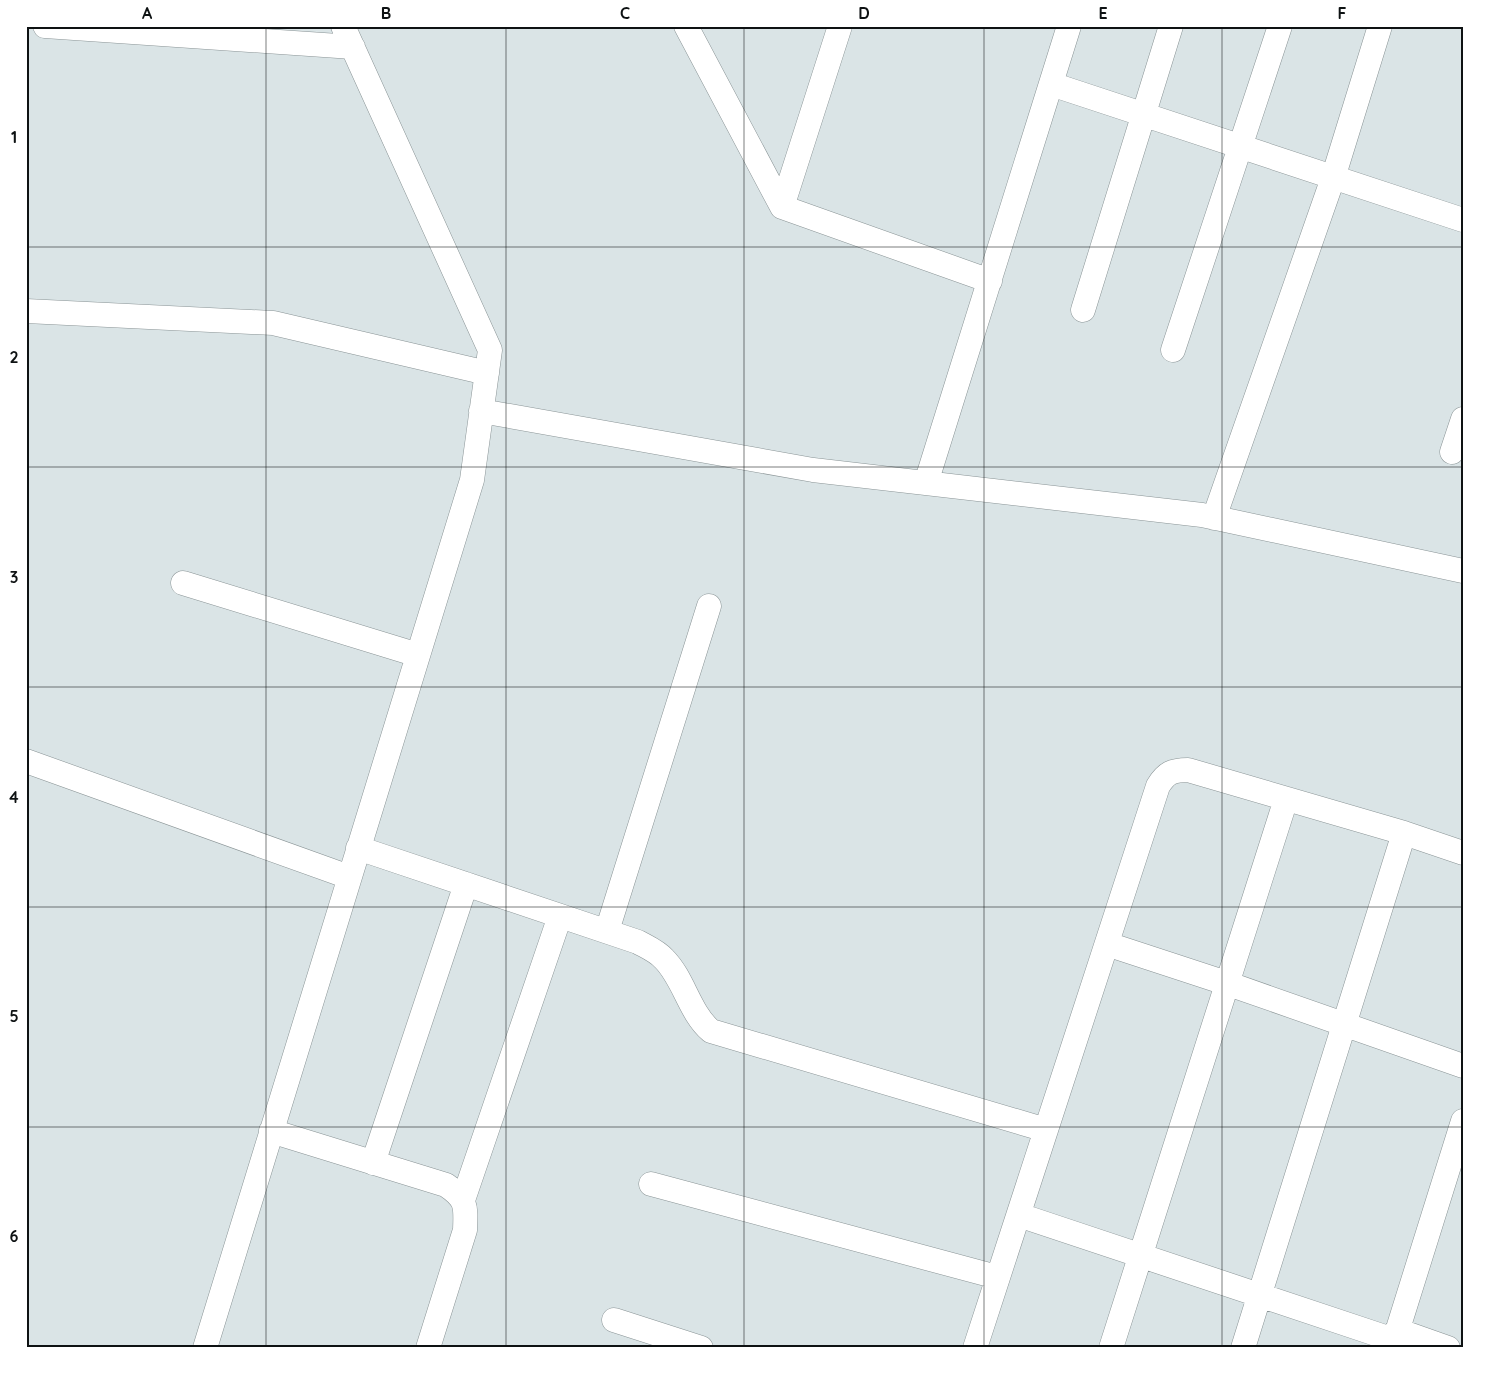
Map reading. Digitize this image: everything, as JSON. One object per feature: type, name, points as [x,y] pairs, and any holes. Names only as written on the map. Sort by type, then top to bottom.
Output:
[{"type":"street","points":[[45,26],[348,37],[490,350],[472,480],[205,1348]]},
{"type":"street","points":[[686,26],[782,206],[990,281]]},
{"type":"street","points":[[926,483],[1069,26]]},
{"type":"street","points":[[1083,310],[1171,26]]},
{"type":"street","points":[[1173,350],[1280,26]]},
{"type":"street","points":[[1214,518],[1333,178],[1380,26]]},
{"type":"street","points":[[782,206],[837,29]]},
{"type":"street","points":[[1051,84],[1143,116],[1463,220]]},
{"type":"street","points":[[26,310],[273,323],[487,373]]},
{"type":"street","points":[[481,411],[813,470],[1214,518],[1463,572]]},
{"type":"street","points":[[1452,452],[1463,419]]},
{"type":"street","points":[[183,583],[418,655]]},
{"type":"street","points":[[607,931],[709,606]]},
{"type":"street","points":[[26,761],[349,877]]},
{"type":"street","points":[[975,1348],[1158,786],[1165,775],[1175,770],[1188,770],[1404,833],[1463,853]]},
{"type":"street","points":[[1111,1348],[1286,798]]},
{"type":"street","points":[[1243,1348],[1404,833]]},
{"type":"street","points":[[358,848],[607,931],[654,950],[666,960],[699,1021],[711,1031],[1046,1130]]},
{"type":"street","points":[[373,1163],[466,884]]},
{"type":"street","points":[[463,1200],[560,916]]},
{"type":"street","points":[[1107,944],[1226,983],[1463,1066]]},
{"type":"street","points":[[1394,1339],[1463,1121]]},
{"type":"street","points":[[271,1131],[446,1185],[459,1194],[466,1211],[465,1230],[428,1348]]},
{"type":"street","points":[[651,1184],[998,1277]]},
{"type":"street","points":[[1019,1215],[1394,1339],[1448,1348]]},
{"type":"street","points":[[614,1320],[701,1348]]}]
